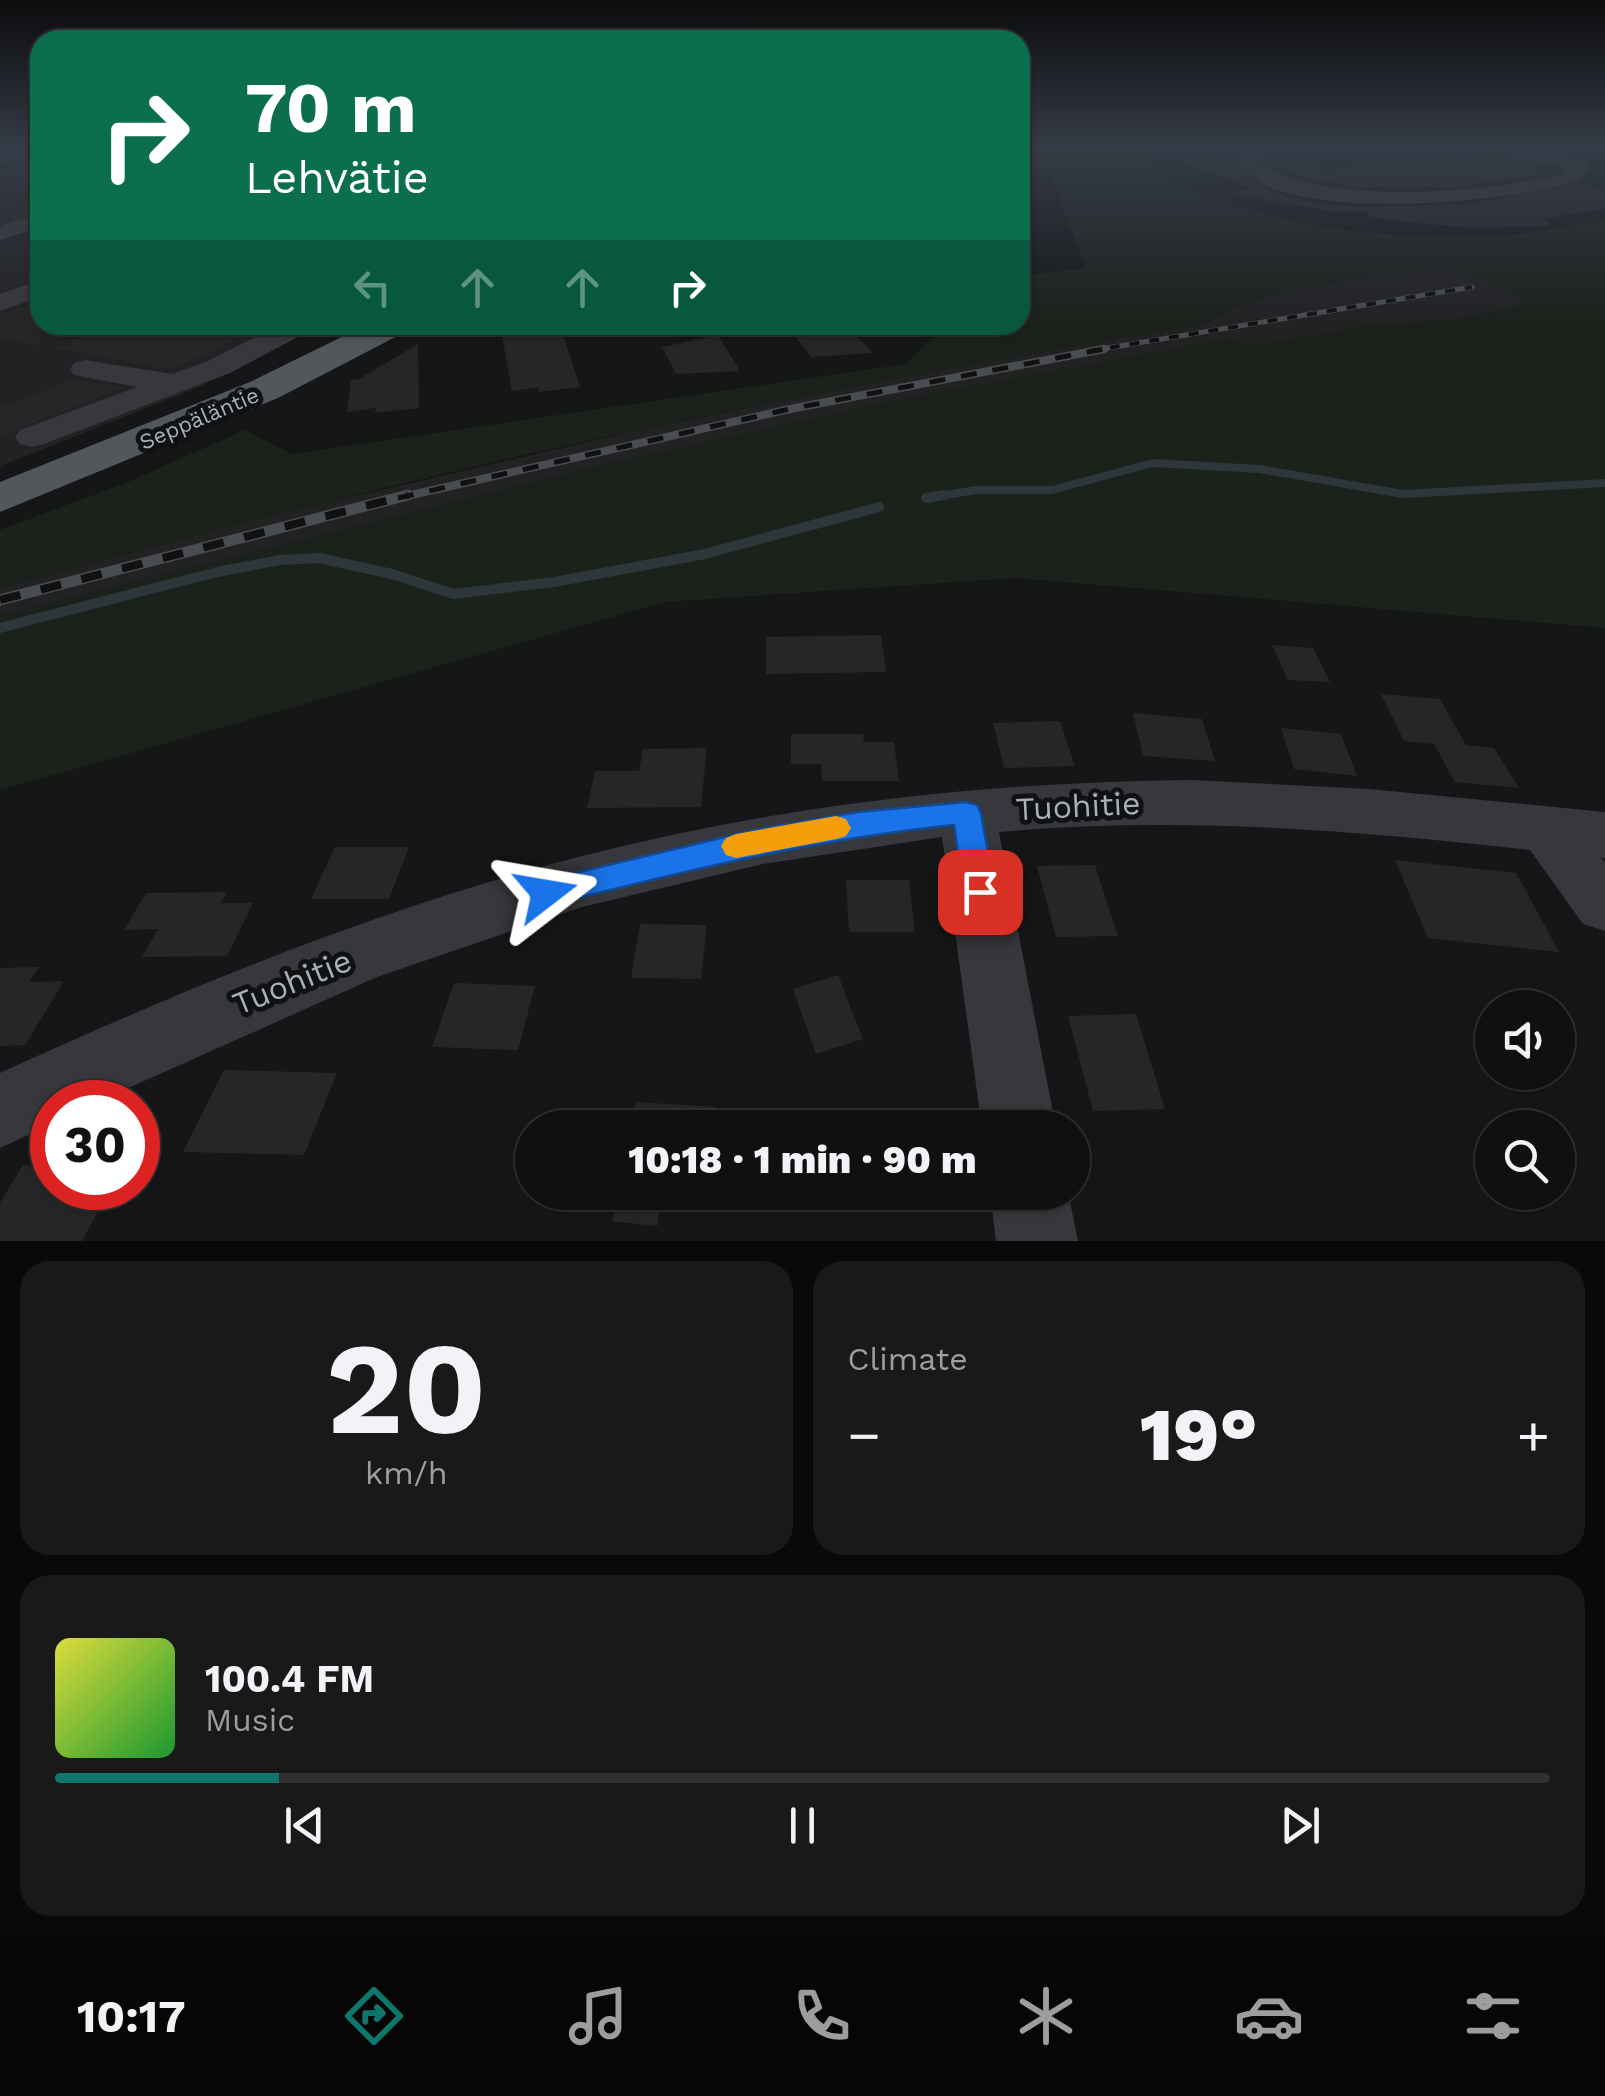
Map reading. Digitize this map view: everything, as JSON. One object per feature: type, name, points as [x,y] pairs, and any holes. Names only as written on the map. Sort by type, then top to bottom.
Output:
[{"type":"main road","name":"Seppäläntie","points":[[0,476],[160,415],[333,335]]},
{"type":"main road","name":"Seppäläntie","points":[[0,498],[264,390],[373,335]]},
{"type":"street","points":[[0,219],[30,209]]},
{"type":"street","points":[[0,233],[30,223]]},
{"type":"street","points":[[0,250],[27,251]]},
{"type":"street","points":[[0,300],[30,288]]},
{"type":"street","points":[[32,437],[220,367],[280,335]]},
{"type":"street","points":[[85,369],[170,384]]},
{"type":"street","name":"Tuohitie","points":[[0,1111],[262,992],[409,936],[510,904],[750,843],[858,824],[1135,802],[1288,806],[1605,834]]},
{"type":"street","points":[[966,813],[1016,1110]]},
{"type":"street","points":[[1547,829],[1566,860],[1605,905]]},
{"type":"street","points":[[1033,1210],[1038,1241]]},
{"type":"shaded area","points":[[0,207],[30,207],[30,335],[301,335],[195,389],[0,466]]},
{"type":"shaded area","points":[[1062,207],[1240,207],[1315,225],[1406,236],[1491,236],[1605,220],[1605,628],[1016,578],[665,602],[0,790],[0,616],[608,464],[905,398],[1227,339],[1257,346],[1370,326],[1452,321],[1529,304],[1494,284],[1448,267],[1307,286],[1241,304],[1203,324],[850,388],[558,447],[318,504],[0,588],[0,530],[128,482],[245,430],[292,454],[906,364],[935,335],[1030,335],[1030,275],[1086,268]]},
{"type":"shaded area","points":[[1448,267],[1494,284],[1531,304],[1452,321],[1370,326],[1256,346],[1226,339],[608,464],[0,616],[0,588],[253,520],[634,431],[915,374],[1203,324],[1241,304],[1307,286]]},
{"type":"building","points":[[1306,207],[1605,207],[1540,219],[1549,222],[1549,226],[1470,228],[1387,220],[1370,217],[1367,212]]},
{"type":"building","points":[[30,304],[30,335],[40,335],[40,346],[0,339],[0,314]]},
{"type":"building","points":[[85,335],[244,335],[172,370],[56,348]]},
{"type":"building","points":[[502,335],[563,335],[580,387],[512,391]]},
{"type":"building","points":[[718,335],[740,371],[676,374],[662,347]]},
{"type":"building","points":[[794,335],[856,335],[873,353],[811,357]]},
{"type":"building","points":[[418,344],[419,408],[347,412],[351,380]]},
{"type":"building","points":[[76,379],[123,388],[0,436],[0,407]]},
{"type":"building","points":[[881,635],[886,672],[766,674],[766,637]]},
{"type":"building","points":[[1272,645],[1313,648],[1330,682],[1288,680]]},
{"type":"building","points":[[1381,694],[1440,699],[1466,745],[1494,748],[1519,788],[1455,782],[1434,744],[1404,741]]},
{"type":"building","points":[[1133,713],[1202,719],[1215,761],[1143,756]]},
{"type":"building","points":[[1060,721],[1075,766],[1004,768],[993,723]]},
{"type":"building","points":[[1281,728],[1341,734],[1357,776],[1294,769]]},
{"type":"building","points":[[791,734],[863,734],[864,742],[894,742],[899,781],[822,781],[821,764],[791,764]]},
{"type":"building","points":[[707,748],[701,807],[587,808],[595,771],[639,771],[643,749]]},
{"type":"building","points":[[335,847],[409,847],[389,899],[311,899]]},
{"type":"building","points":[[1395,860],[1516,873],[1559,952],[1428,938]]},
{"type":"building","points":[[1095,865],[1118,936],[1056,937],[1037,866]]},
{"type":"building","points":[[846,880],[909,880],[915,932],[849,932]]},
{"type":"building","points":[[227,892],[221,903],[253,903],[227,956],[142,957],[158,929],[124,930],[146,893]]},
{"type":"building","points":[[640,924],[707,925],[701,979],[631,978]]},
{"type":"building","points":[[39,967],[29,982],[64,981],[25,1045],[0,1046],[0,968]]},
{"type":"building","points":[[838,975],[863,1039],[816,1054],[793,989]]},
{"type":"building","points":[[454,983],[535,986],[518,1050],[432,1047]]},
{"type":"building","points":[[1136,1014],[1165,1109],[1093,1111],[1068,1016]]},
{"type":"building","points":[[224,1070],[337,1073],[304,1155],[183,1152]]},
{"type":"building","points":[[636,1102],[717,1107],[717,1110],[634,1110]]},
{"type":"building","points":[[23,1165],[30,1165],[30,1210],[99,1210],[82,1241],[0,1241],[0,1203]]},
{"type":"building","points":[[614,1210],[660,1210],[657,1226],[612,1221]]},
{"type":"waterway","points":[[928,498],[976,490],[1052,490],[1153,463],[1260,469],[1403,494],[1605,483]]},
{"type":"waterway","points":[[926,498],[944,495]]},
{"type":"waterway","points":[[0,628],[217,572],[280,560],[319,558],[392,574],[453,594],[554,582],[705,554],[879,507]]},
{"type":"railway","points":[[1090,351],[1472,287]]},
{"type":"railway","points":[[398,498],[785,410],[1104,349]]},
{"type":"railway","points":[[0,600],[408,495]]},
{"type":"slow traffic","points":[[736,846],[836,828]]},
{"type":"route","points":[[546,893],[750,843],[858,824],[966,813],[980,892]]}]
